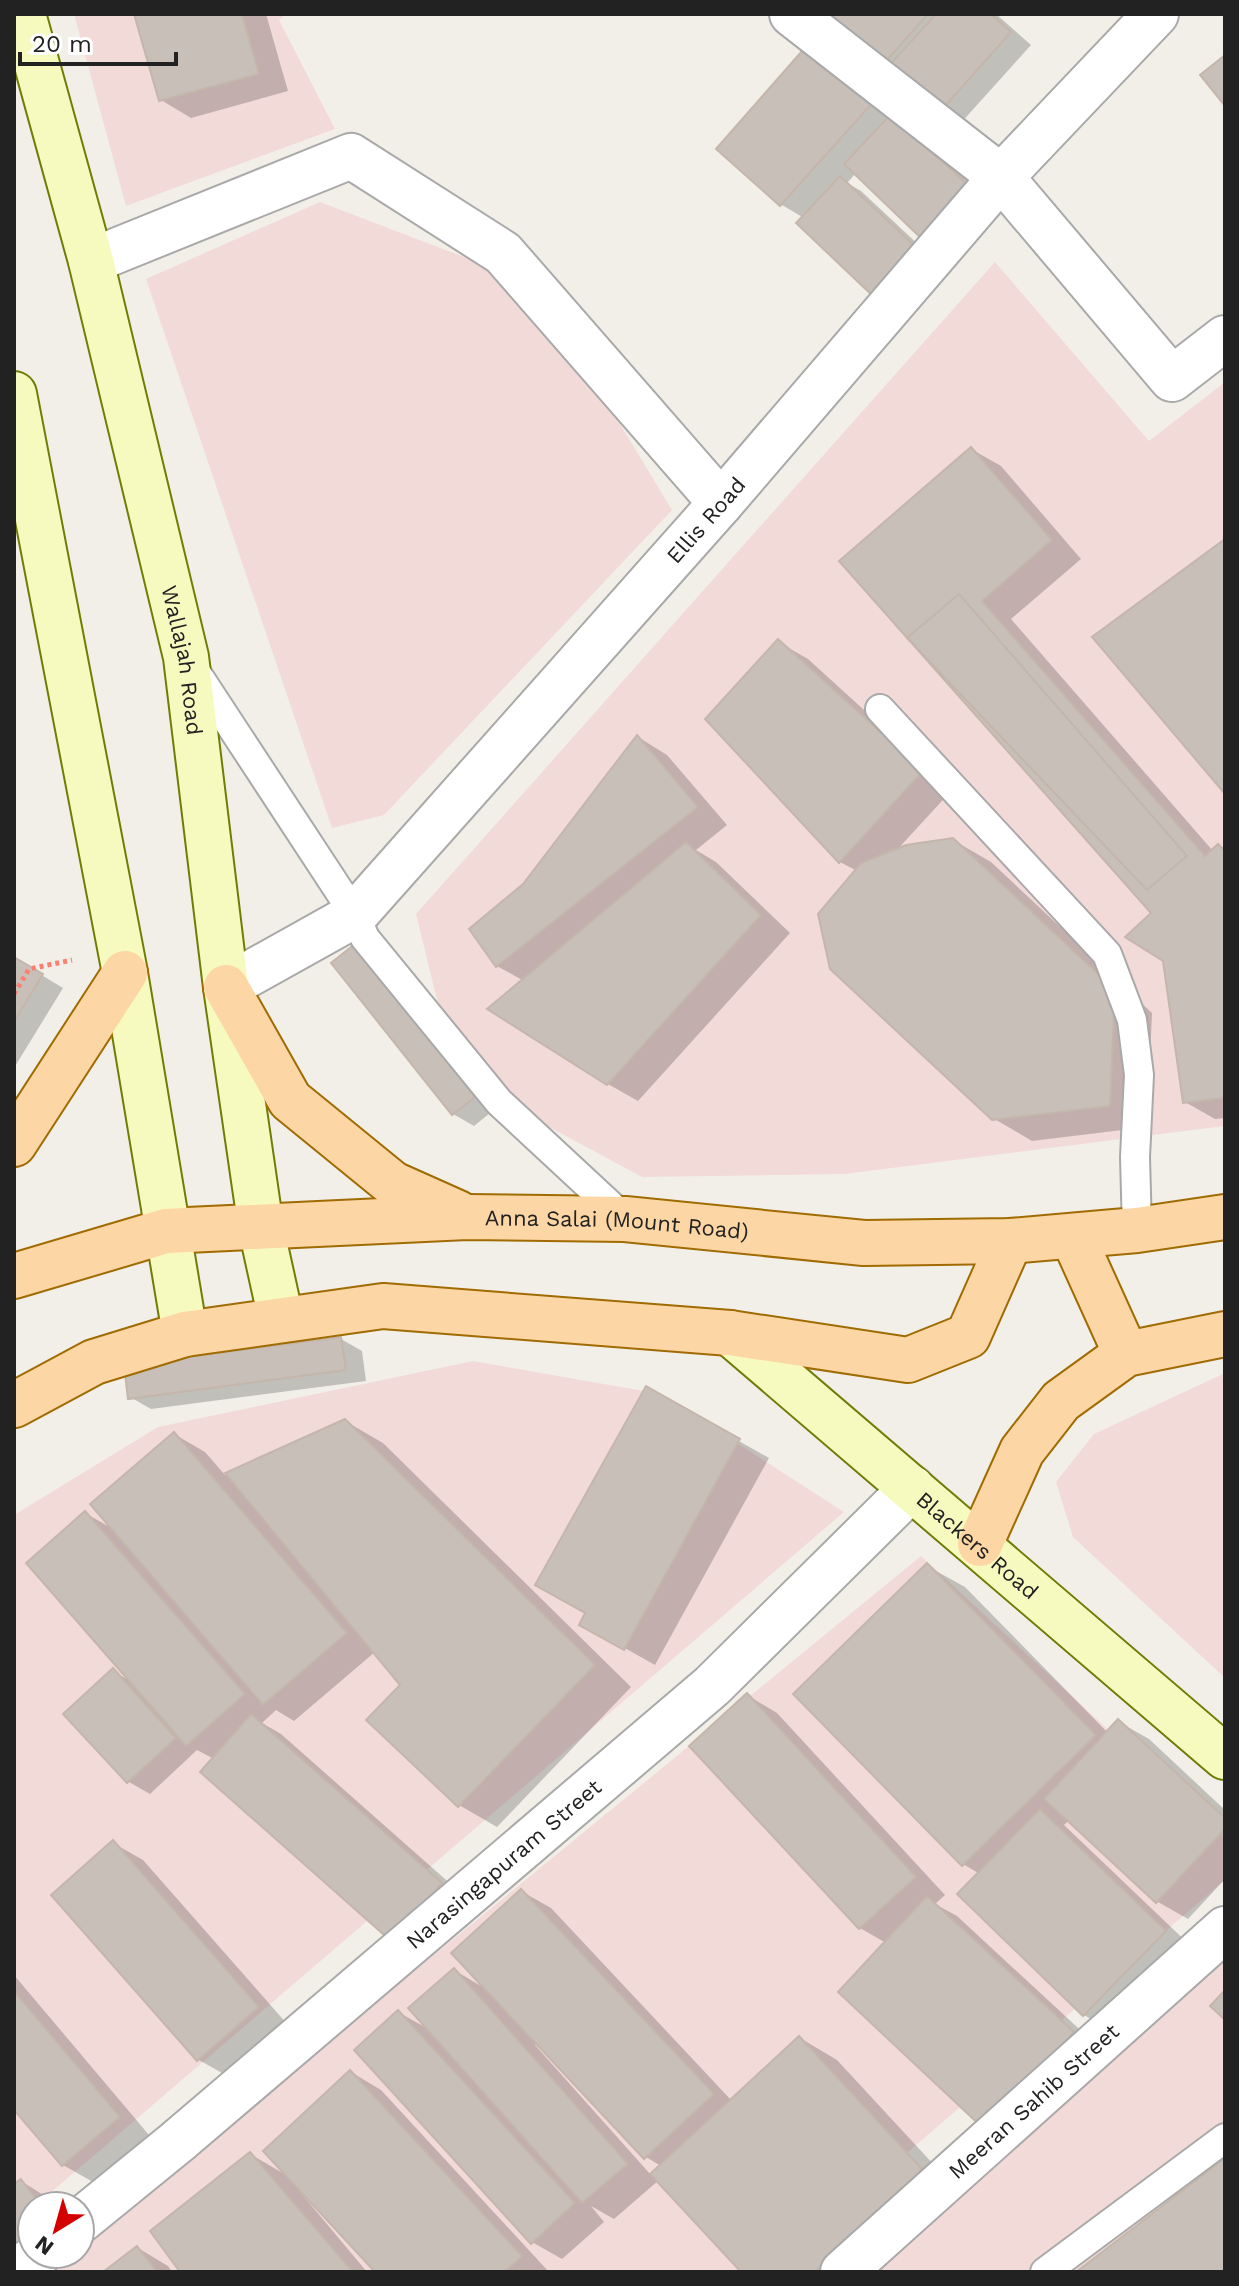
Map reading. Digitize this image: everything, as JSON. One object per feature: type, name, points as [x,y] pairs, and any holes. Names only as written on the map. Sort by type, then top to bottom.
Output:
[{"type":"main road","name":"Wallajah Road","points":[[23,14],[91,261],[186,657],[226,987],[261,1228],[281,1319]]},
{"type":"main road","points":[[14,394],[122,962],[185,1334]]},
{"type":"main road","points":[[14,1144],[122,962]]},
{"type":"main road","points":[[226,987],[290,1100],[393,1184],[467,1217]]},
{"type":"main road","name":"Anna Salai (Mount Road)","points":[[14,1276],[166,1231],[467,1217],[625,1219],[864,1243],[1010,1241],[1137,1230],[1215,1211]]},
{"type":"main road","points":[[1073,1237],[1126,1354]]},
{"type":"main road","points":[[14,1405],[94,1362],[185,1334],[383,1306],[730,1333],[908,1360],[968,1336],[1010,1241]]},
{"type":"main road","name":"Blackers Road","points":[[730,1333],[1225,1757]]},
{"type":"main road","points":[[980,1544],[1022,1451],[1061,1401],[1126,1354],[1225,1334]]},
{"type":"street","points":[[792,14],[1001,177],[1172,379],[1225,338]]},
{"type":"street","name":"Ellis Road","points":[[226,987],[355,915],[721,503],[1001,177],[1156,14]]},
{"type":"street","points":[[91,261],[351,156],[503,253],[721,503]]},
{"type":"street","name":"Narasingapuram Street","points":[[96,2208],[712,1686],[912,1488]]},
{"type":"street","name":"Meeran Sahib Street","points":[[843,2272],[1225,1929]]},
{"type":"lane","points":[[186,657],[355,915],[365,938],[499,1102],[625,1219]]},
{"type":"lane","points":[[880,709],[1107,954],[1132,1020],[1139,1075],[1135,1157],[1137,1230]]},
{"type":"lane","points":[[1045,2272],[1225,2138]]},
{"type":"path","points":[[14,994],[29,969],[122,962]]},
{"type":"shaded area","points":[[74,14],[286,14],[279,20],[335,129],[126,206]]},
{"type":"shaded area","points":[[320,202],[490,267],[603,396],[672,510],[384,815],[332,828],[146,279]]},
{"type":"shaded area","points":[[995,262],[1149,441],[1225,382],[1225,1126],[844,1174],[642,1177],[542,1123],[445,1032],[416,914]]},
{"type":"shaded area","points":[[473,1361],[661,1394],[844,1512],[54,2190],[16,2190],[14,2224],[14,1515],[158,1427]]},
{"type":"shaded area","points":[[1225,1373],[1225,1678],[1073,1537],[1056,1482],[1094,1434]]},
{"type":"shaded area","points":[[921,1556],[1225,1838],[1225,1880],[768,2272],[48,2272],[96,2270],[96,2232]]},
{"type":"shaded area","points":[[1225,1958],[1225,2272],[865,2272]]},
{"type":"building","points":[[134,14],[242,14],[259,74],[159,101]]},
{"type":"building","points":[[824,14],[928,14],[880,68]]},
{"type":"building","points":[[936,14],[991,14],[1011,32],[937,115],[887,68]]},
{"type":"building","points":[[810,42],[875,100],[780,206],[716,149]]},
{"type":"building","points":[[1225,55],[1225,106],[1200,75]]},
{"type":"building","points":[[891,114],[970,187],[922,239],[844,164]]},
{"type":"building","points":[[840,176],[919,250],[875,298],[796,223]]},
{"type":"building","points":[[971,447],[1052,540],[982,601],[1205,856],[1218,844],[1225,851],[1225,1098],[1183,1103],[1163,961],[1125,937],[1151,913],[839,561]]},
{"type":"building","points":[[1225,539],[1225,794],[1092,637]]},
{"type":"building","points":[[959,594],[1187,856],[1147,890],[907,638]]},
{"type":"building","points":[[778,639],[923,771],[839,863],[705,719]]},
{"type":"building","points":[[637,735],[698,807],[496,967],[469,929],[523,884]]},
{"type":"building","points":[[953,838],[1115,990],[1110,1106],[992,1120],[830,969],[818,914],[861,863],[906,845]]},
{"type":"building","points":[[686,842],[761,915],[607,1085],[487,1009]]},
{"type":"building","points":[[355,944],[475,1097],[452,1115],[331,963]]},
{"type":"building","points":[[14,957],[43,974],[14,1022]]},
{"type":"building","points":[[341,1337],[346,1370],[128,1399],[124,1365]]},
{"type":"building","points":[[646,1386],[740,1439],[624,1650],[579,1625],[585,1613],[535,1585]]},
{"type":"building","points":[[345,1419],[595,1665],[458,1807],[366,1720],[400,1685],[225,1473]]},
{"type":"building","points":[[174,1432],[347,1633],[263,1705],[90,1504]]},
{"type":"building","points":[[85,1511],[245,1694],[186,1746],[26,1563]]},
{"type":"building","points":[[927,1563],[1096,1735],[962,1866],[793,1694]]},
{"type":"building","points":[[113,1668],[176,1738],[127,1783],[63,1714]]},
{"type":"building","points":[[747,1693],[916,1877],[859,1929],[689,1746]]},
{"type":"building","points":[[251,1714],[442,1883],[391,1941],[200,1772]]},
{"type":"building","points":[[1118,1719],[1225,1818],[1225,1829],[1156,1903],[1044,1799]]},
{"type":"building","points":[[1040,1809],[1166,1931],[1083,2016],[957,1894]]},
{"type":"building","points":[[113,1840],[259,2007],[197,2061],[51,1895]]},
{"type":"building","points":[[521,1889],[714,2094],[644,2159],[451,1953]]},
{"type":"building","points":[[927,1896],[1074,2032],[984,2129],[838,1992]]},
{"type":"building","points":[[454,1968],[628,2164],[582,2203],[408,2008]]},
{"type":"building","points":[[1225,1990],[1225,2020],[1210,2006]]},
{"type":"building","points":[[14,1991],[120,2117],[62,2166],[14,2110]]},
{"type":"building","points":[[398,2010],[575,2203],[531,2244],[354,2050]]},
{"type":"building","points":[[799,2036],[923,2170],[814,2272],[741,2272],[650,2174]]},
{"type":"building","points":[[350,2070],[522,2256],[505,2272],[375,2272],[263,2151]]},
{"type":"building","points":[[250,2152],[353,2272],[180,2272],[150,2231]]},
{"type":"building","points":[[1225,2158],[1225,2272],[1076,2272]]},
{"type":"building","points":[[21,2179],[29,2190],[16,2190],[14,2250],[14,2184]]},
{"type":"building","points":[[137,2246],[157,2272],[103,2272]]}]
